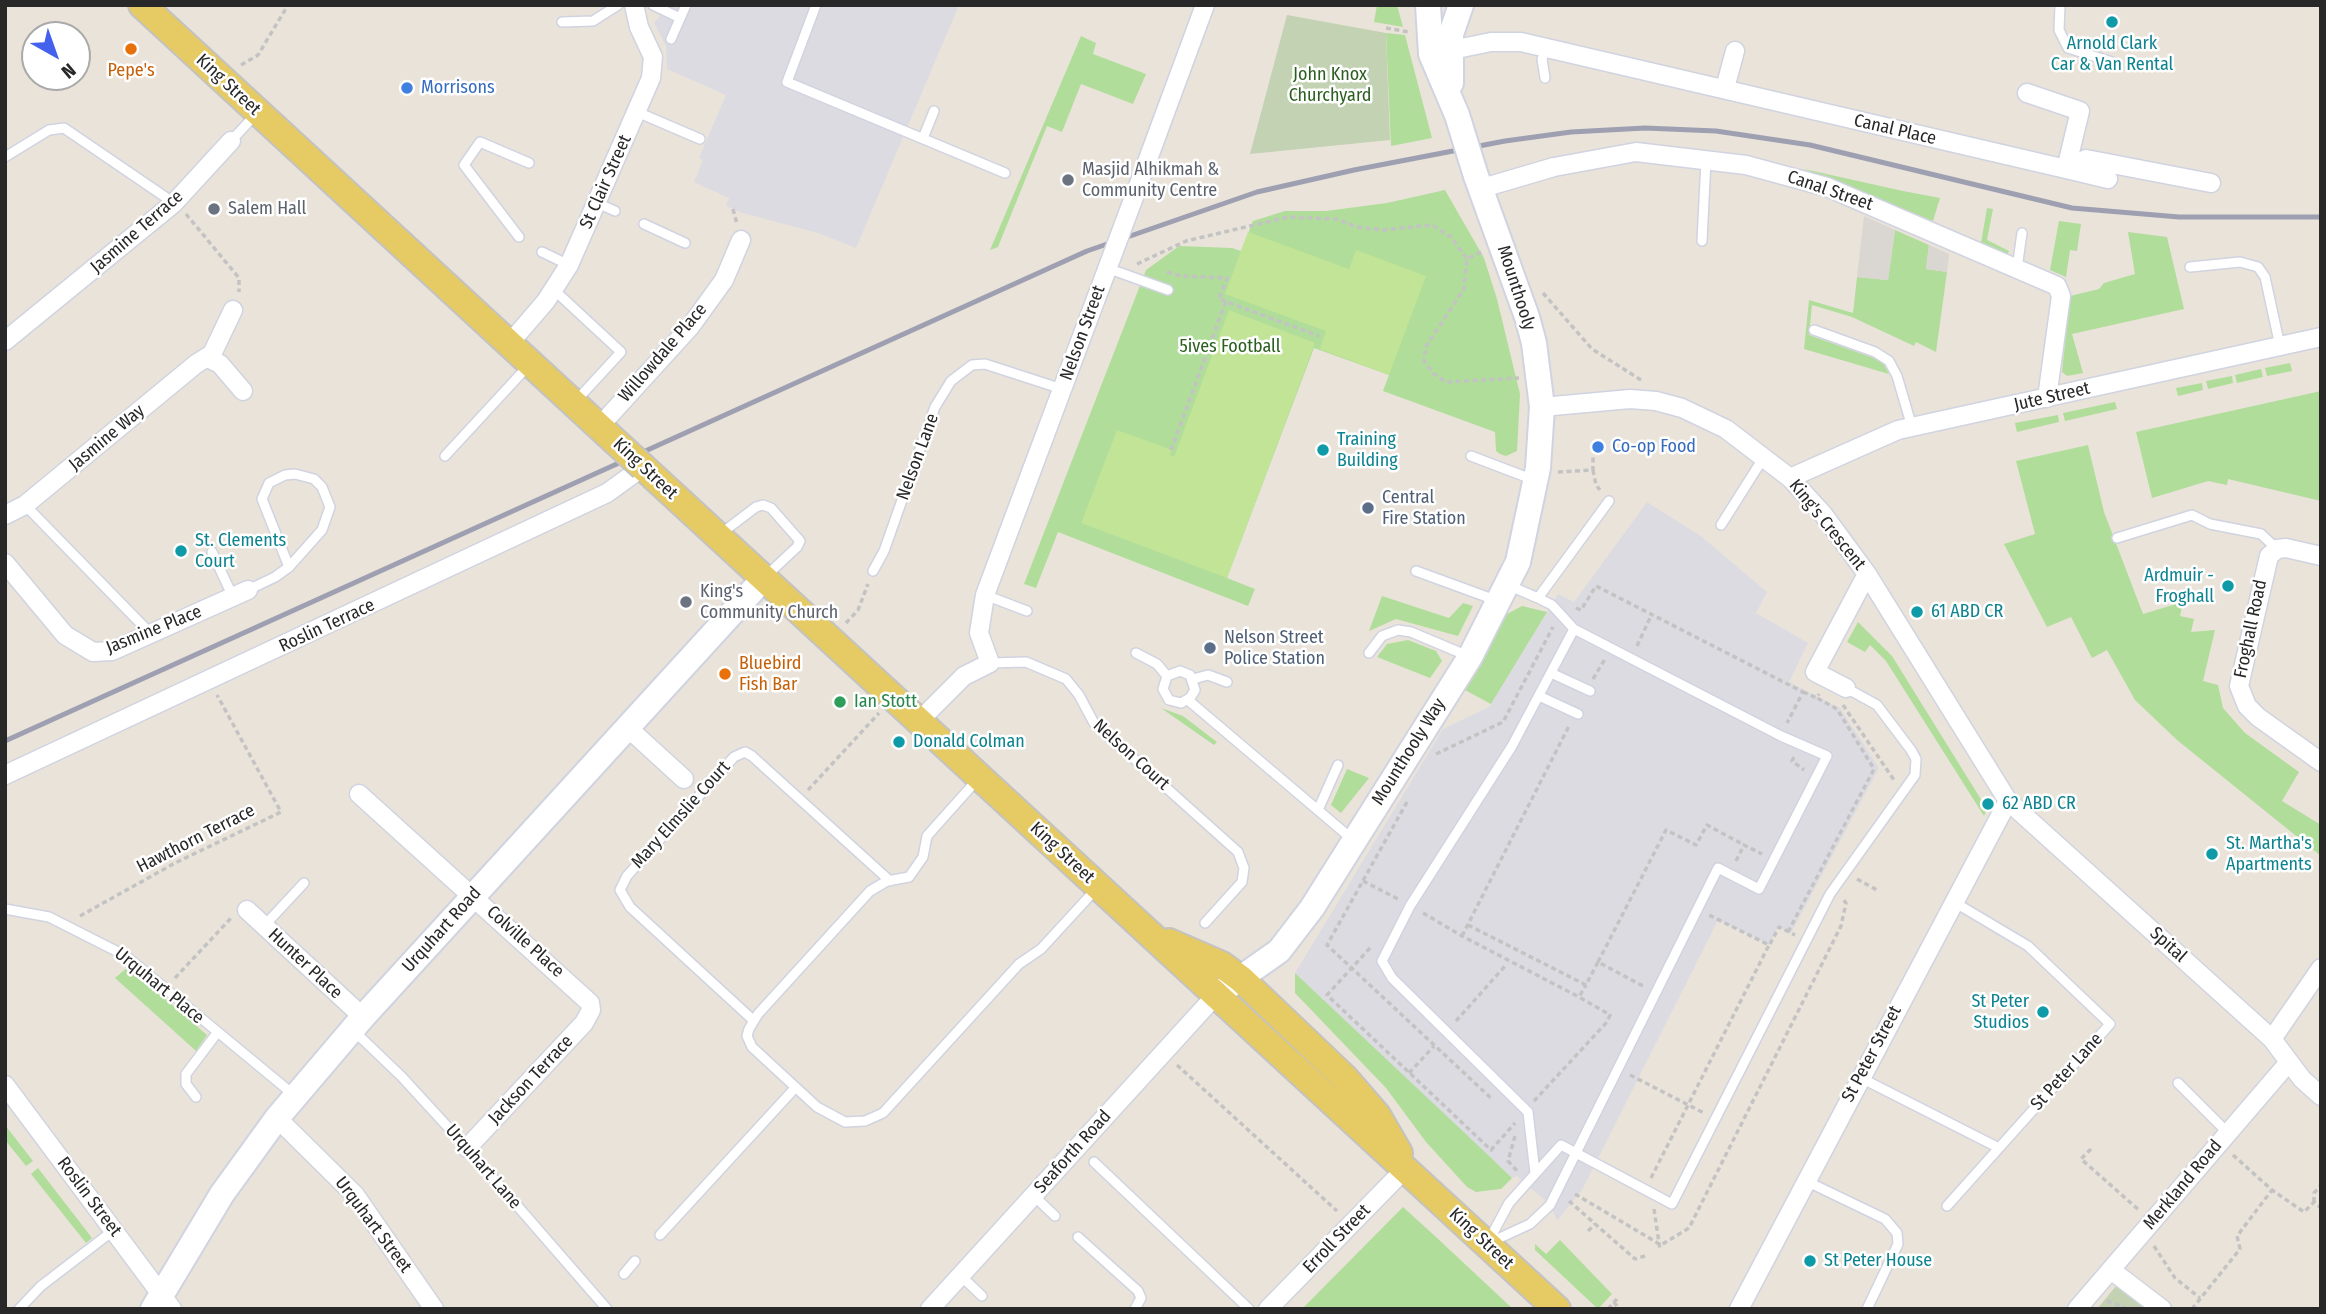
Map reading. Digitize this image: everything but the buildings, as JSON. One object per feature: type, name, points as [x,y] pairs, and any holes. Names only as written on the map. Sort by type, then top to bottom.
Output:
[{"type":"main road","name":"King Street","points":[[142,5],[1557,1309]]},
{"type":"main road","name":"Mounthooly","points":[[1428,5],[1477,182],[1502,242],[1534,343],[1542,407],[1537,474]]},
{"type":"main road","points":[[1440,52],[1461,5]]},
{"type":"main road","name":"Mounthooly Way","points":[[1216,995],[1279,951],[1312,908],[1396,770],[1470,657],[1504,593],[1527,530],[1537,474]]},
{"type":"main road","name":"Urquhart Road","points":[[162,1304],[222,1194],[295,1096],[473,896],[764,578]]},
{"type":"main road","name":"King Street","points":[[1148,932],[1222,965],[1241,979],[1363,1098],[1393,1139],[1405,1169]]},
{"type":"street","name":"St Clair Street","points":[[509,344],[569,265],[654,69],[653,57],[639,27],[634,5]]},
{"type":"street","name":"Nelson Street","points":[[990,663],[979,633],[985,596],[1112,268],[1133,197],[1205,5]]},
{"type":"street","name":"Canal Place","points":[[1440,52],[1491,43],[1521,42],[2108,179]]},
{"type":"street","points":[[1725,88],[1735,51]]},
{"type":"street","points":[[2027,93],[2080,111],[2066,169]]},
{"type":"street","name":"Jasmine Terrace","points":[[5,341],[174,203],[231,141]]},
{"type":"street","name":"Canal Street","points":[[1477,182],[1615,154],[1660,153],[1770,171],[1826,187],[2053,284],[2061,292],[2047,398]]},
{"type":"street","name":"Canal Place","points":[[2066,169],[2086,159],[2211,183]]},
{"type":"street","name":"Willowdale Place","points":[[603,430],[690,327],[724,280],[741,240]]},
{"type":"street","name":"Jasmine Way","points":[[5,515],[25,505],[195,364],[208,358],[215,350],[233,310]]},
{"type":"street","name":"Jute Street","points":[[1790,478],[1867,441],[1912,427],[2321,337]]},
{"type":"street","points":[[208,358],[220,365],[243,391]]},
{"type":"street","name":"King's Crescent","points":[[1542,407],[1630,399],[1656,401],[1706,418],[1790,478],[1823,514],[1867,573],[2008,801]]},
{"type":"street","name":"Roslin Terrace","points":[[5,775],[607,493],[643,467]]},
{"type":"street","points":[[2277,549],[2286,548],[2321,556]]},
{"type":"street","name":"Froghall Road","points":[[2277,549],[2264,567],[2240,676],[2241,695],[2258,718],[2321,762]]},
{"type":"street","name":"Jasmine Place","points":[[5,564],[65,635],[82,648],[93,652],[112,650],[241,593]]},
{"type":"street","points":[[1846,688],[1821,690],[1815,672],[1867,573]]},
{"type":"street","name":"Nelson Court","points":[[919,721],[964,676],[990,663]]},
{"type":"street","points":[[627,727],[684,779]]},
{"type":"street","name":"Colville Place","points":[[359,793],[582,993],[591,1010]]},
{"type":"street","name":"St Peter Street","points":[[1738,1309],[2008,801]]},
{"type":"street","name":"Spital","points":[[2008,801],[2272,1039],[2289,1062],[2321,1096]]},
{"type":"street","name":"Hunter Place","points":[[247,910],[358,1024]]},
{"type":"street","points":[[2272,1039],[2321,968]]},
{"type":"street","name":"Seaforth Road","points":[[930,1309],[1216,995]]},
{"type":"street","name":"Jackson Terrace","points":[[467,1148],[584,1023],[591,1010]]},
{"type":"street","name":"Merkland Road","points":[[2077,1309],[2289,1062]]},
{"type":"street","name":"Roslin Street","points":[[5,1085],[114,1230],[162,1304]]},
{"type":"street","name":"Urquhart Street","points":[[277,1118],[355,1195],[434,1309]]},
{"type":"street","name":"Erroll Street","points":[[1268,1309],[1405,1169]]},
{"type":"street","points":[[2111,1270],[2162,1309]]},
{"type":"lane","points":[[562,22],[593,21],[618,5]]},
{"type":"lane","points":[[653,5],[680,18]]},
{"type":"lane","points":[[671,39],[686,5]]},
{"type":"lane","points":[[816,5],[786,82],[1005,173]]},
{"type":"lane","points":[[2060,5],[2059,30],[2068,48],[2112,62]]},
{"type":"lane","points":[[1545,78],[1542,59],[1547,48]]},
{"type":"lane","points":[[923,138],[934,111]]},
{"type":"lane","name":"Jasmine Terrace","points":[[231,141],[258,112]]},
{"type":"lane","points":[[637,112],[700,139]]},
{"type":"lane","points":[[5,157],[49,130],[64,128],[174,203]]},
{"type":"lane","points":[[519,237],[464,165],[480,142],[529,163]]},
{"type":"lane","points":[[1702,241],[1707,159]]},
{"type":"lane","points":[[597,203],[615,211]]},
{"type":"lane","points":[[645,225],[685,243]]},
{"type":"lane","points":[[2017,268],[2022,233]]},
{"type":"lane","points":[[542,252],[569,265]]},
{"type":"lane","points":[[2190,267],[2240,262],[2258,267],[2265,277],[2280,346]]},
{"type":"lane","points":[[1112,268],[1168,290]]},
{"type":"lane","points":[[553,289],[621,352],[574,403]]},
{"type":"lane","points":[[1814,330],[1875,352],[1889,361],[1897,376],[1912,427]]},
{"type":"lane","points":[[445,456],[531,363]]},
{"type":"lane","name":"Nelson Lane","points":[[873,570],[884,551],[935,407],[951,380],[972,365],[985,364],[1063,390]]},
{"type":"lane","points":[[1471,456],[1537,474]]},
{"type":"lane","points":[[1721,525],[1764,457]]},
{"type":"lane","name":"Jasmine Place","points":[[241,593],[289,567],[323,530],[330,508],[322,487],[314,479],[295,474],[285,475],[269,483],[262,499],[289,567]]},
{"type":"lane","points":[[1538,598],[1609,501]]},
{"type":"lane","points":[[25,505],[150,633]]},
{"type":"lane","points":[[718,536],[756,507],[763,505],[771,508],[800,541],[764,578]]},
{"type":"lane","points":[[2117,538],[2192,515],[2210,524],[2261,534],[2277,549]]},
{"type":"lane","points":[[212,552],[241,593]]},
{"type":"lane","points":[[1416,570],[1504,593],[1538,598],[1552,605],[1574,629],[1827,756],[1800,794],[1796,818],[1759,890],[1718,869],[1550,1205],[1530,1224],[1487,1244]]},
{"type":"lane","points":[[985,596],[1027,611]]},
{"type":"lane","points":[[1535,1173],[1526,1110],[1387,972],[1383,957],[1410,906],[1513,746],[1574,629]]},
{"type":"lane","points":[[1369,653],[1382,636],[1398,630],[1411,632],[1470,657]]},
{"type":"lane","points":[[1136,653],[1157,664],[1167,676]]},
{"type":"lane","name":"Nelson Court","points":[[990,663],[1026,662],[1066,680],[1079,695],[1094,723],[1238,852],[1244,868],[1242,882],[1205,923]]},
{"type":"lane","points":[[1193,679],[1195,690],[1188,699],[1177,703],[1166,697],[1163,685],[1167,676],[1180,671],[1193,679],[1208,675],[1227,682]]},
{"type":"lane","points":[[1551,673],[1588,691]]},
{"type":"lane","points":[[1487,1244],[1509,1203],[1561,1145],[1672,1204],[1830,894],[1906,788],[1917,768],[1911,750],[1877,705],[1846,688]]},
{"type":"lane","points":[[1539,696],[1577,714]]},
{"type":"lane","points":[[1188,699],[1355,841]]},
{"type":"lane","name":"Mary Elmslie Court","points":[[753,1020],[625,903],[621,885],[738,754],[745,752],[752,756],[890,881]]},
{"type":"lane","points":[[1318,810],[1338,765]]},
{"type":"lane","points":[[980,777],[927,836],[919,866],[909,877],[890,881],[870,891],[753,1020],[747,1036],[752,1048],[795,1088],[823,1112],[837,1120],[866,1121],[883,1112],[1019,964],[1041,949],[1099,887]]},
{"type":"lane","points":[[1784,813],[1796,818]]},
{"type":"lane","points":[[264,926],[304,883]]},
{"type":"lane","name":"St Peter Lane","points":[[1947,1206],[2110,1024],[2028,946],[1954,902]]},
{"type":"lane","name":"Urquhart Place","points":[[5,909],[29,912],[66,924],[126,956],[295,1096]]},
{"type":"lane","name":"Urquhart Lane","points":[[358,1024],[607,1309]]},
{"type":"lane","points":[[196,1097],[186,1084],[186,1074],[217,1033]]},
{"type":"lane","points":[[1859,1077],[1999,1148]]},
{"type":"lane","points":[[2178,1083],[2223,1137]]},
{"type":"lane","points":[[660,1235],[795,1088]]},
{"type":"lane","points":[[1094,1163],[1249,1309]]},
{"type":"lane","points":[[1806,1181],[1885,1219],[1897,1233],[1898,1244],[1867,1309]]},
{"type":"lane","points":[[1033,1195],[1055,1216]]},
{"type":"lane","points":[[19,1309],[36,1290],[114,1230]]},
{"type":"lane","points":[[1078,1237],[1138,1291],[1141,1298],[1135,1309]]},
{"type":"lane","points":[[624,1274],[635,1261]]},
{"type":"lane","points":[[960,1275],[982,1296]]},
{"type":"path","points":[[223,80],[234,68],[258,55],[288,5]]},
{"type":"path","points":[[1386,28],[1411,32]]},
{"type":"path","points":[[174,203],[190,218],[239,278],[239,290],[233,310]]},
{"type":"path","points":[[1112,268],[1139,263],[1186,240],[1288,217],[1315,217],[1383,230],[1432,225],[1451,237],[1467,259],[1464,289],[1425,348],[1424,361],[1434,374],[1446,382],[1524,377]]},
{"type":"path","points":[[1467,259],[1502,242]]},
{"type":"path","points":[[1139,263],[1151,267]]},
{"type":"path","points":[[1163,271],[1181,276],[1227,278],[1219,299],[1319,336]]},
{"type":"path","points":[[1537,287],[1583,340],[1605,359],[1648,384],[1656,401]]},
{"type":"path","points":[[1171,450],[1226,301]]},
{"type":"path","points":[[1593,456],[1595,485],[1609,501]]},
{"type":"path","points":[[1537,474],[1593,470]]},
{"type":"path","points":[[831,640],[858,610],[873,570]]},
{"type":"path","points":[[1588,691],[1604,659],[1625,669],[1651,616]]},
{"type":"path","name":"Hawthorn Terrace","points":[[66,924],[174,863],[281,812],[209,681]]},
{"type":"path","points":[[1803,692],[1821,690],[1842,704],[1888,772],[1906,788]]},
{"type":"path","points":[[1788,932],[1874,769],[1837,709],[1821,690]]},
{"type":"path","points":[[800,799],[893,697]]},
{"type":"path","points":[[1462,936],[1577,714]]},
{"type":"path","points":[[1785,752],[1794,757],[1792,761],[1805,769],[1802,773],[1808,778],[1800,794]]},
{"type":"path","points":[[1579,997],[1666,830],[1696,845],[1707,825],[1767,857]]},
{"type":"path","points":[[1661,1248],[1651,1194],[1651,1179],[1769,945],[1709,915],[1744,845]]},
{"type":"path","points":[[1848,887],[1876,855],[1865,845]]},
{"type":"path","points":[[1856,878],[1877,890]]},
{"type":"path","points":[[1352,968],[1328,995],[1408,1074],[1491,1150],[1607,1023],[1610,1015],[1363,881]]},
{"type":"path","points":[[1661,1248],[1689,1228],[1841,926],[1846,903],[1841,895]]},
{"type":"path","points":[[167,988],[232,916],[247,910]]},
{"type":"path","points":[[1467,924],[1586,985]]},
{"type":"path","points":[[1327,945],[1495,1103]]},
{"type":"path","points":[[1598,962],[1656,993]]},
{"type":"path","points":[[1164,1052],[1351,1224]]},
{"type":"path","points":[[1629,1074],[1738,1130]]},
{"type":"path","points":[[1508,1161],[1518,1124],[1516,1122]]},
{"type":"path","points":[[2223,1137],[2272,1191],[2304,1212],[2314,1202],[2314,1193],[2321,1185]]},
{"type":"path","points":[[2091,1149],[2081,1159],[2148,1226],[2175,1279],[2200,1298]]},
{"type":"path","points":[[2192,1309],[2240,1249],[2237,1236],[2272,1191]]},
{"type":"path","points":[[1575,1194],[1661,1248]]},
{"type":"path","points":[[1569,1201],[1634,1259],[1645,1256]]},
{"type":"path","points":[[2314,1202],[2321,1208]]},
{"type":"path","points":[[1588,1231],[1595,1224]]},
{"type":"path","points":[[2105,1299],[2128,1309]]},
{"type":"path","points":[[1608,1309],[1616,1301],[1619,1309]]},
{"type":"path","points":[[2110,1309],[2119,1304]]},
{"type":"shaded area","points":[[669,5],[959,5],[856,248],[818,233],[743,213],[726,206],[729,198],[694,182],[703,160],[699,158],[726,95],[667,69],[666,46],[654,23]]},
{"type":"shaded area","points":[[1864,216],[1895,230],[1888,280],[1857,277]]},
{"type":"shaded area","points":[[1929,245],[1949,254],[1947,272],[1926,269]]},
{"type":"shaded area","points":[[1647,502],[1702,537],[1767,592],[1756,613],[1808,643],[1789,682],[1840,708],[1879,768],[1791,933],[1778,927],[1769,945],[1718,920],[1582,1190],[1557,1221],[1550,1205],[1517,1176],[1512,1178],[1295,973],[1443,729],[1489,707],[1558,594],[1574,602]]},
{"type":"green space","points":[[1377,5],[1397,5],[1403,27],[1374,22]]},
{"type":"green space","name":"John Knox Churchyard","points":[[1287,15],[1386,33],[1390,140],[1250,154]]},
{"type":"green space","points":[[1386,33],[1405,35],[1432,138],[1391,146]]},
{"type":"green space","points":[[1081,36],[1096,43],[1093,54],[1146,74],[1133,104],[1081,84],[1062,132],[1047,126],[998,247],[990,250]]},
{"type":"green space","points":[[1804,169],[1940,198],[1933,221]]},
{"type":"green space","name":"5ives Football","points":[[1445,190],[1484,258],[1497,299],[1520,394],[1517,451],[1506,456],[1500,454],[1496,451],[1495,432],[1383,391],[1389,375],[1314,348],[1227,578],[1255,589],[1248,606],[1058,532],[1036,588],[1024,584],[1146,270],[1179,246],[1232,248],[1241,251],[1253,221],[1285,211],[1326,211],[1387,203]]},
{"type":"green space","points":[[1987,208],[1993,209],[1987,240],[2009,251],[2007,255],[1981,243]]},
{"type":"green space","points":[[2059,221],[2081,224],[2077,251],[2070,250],[2066,277],[2050,270]]},
{"type":"green space","points":[[1895,230],[1929,245],[1926,269],[1947,272],[1936,352],[1916,342],[1914,346],[1852,317],[1812,305],[1809,335],[1882,361],[1889,374],[1804,349],[1809,300],[1853,313],[1857,277],[1888,280]]},
{"type":"green space","points":[[1248,232],[1349,269],[1356,250],[1426,276],[1389,375],[1320,349],[1326,331],[1225,294]]},
{"type":"green space","points":[[2128,232],[2167,237],[2184,309],[2072,334],[2083,373],[2067,376],[2062,372],[2070,296],[2099,289],[2104,283],[2135,274]]},
{"type":"green space","points":[[1229,310],[1315,343],[1227,578],[1081,523],[1117,430],[1172,450],[1170,455],[1174,457]]},
{"type":"green space","points":[[2290,363],[2292,371],[2267,376],[2265,368]]},
{"type":"green space","points":[[2261,369],[2263,377],[2237,383],[2235,375]]},
{"type":"green space","points":[[2232,376],[2233,383],[2208,389],[2206,381]]},
{"type":"green space","points":[[2202,383],[2203,390],[2178,396],[2176,388]]},
{"type":"green space","points":[[2321,391],[2321,501],[2228,479],[2227,485],[2208,481],[2152,498],[2136,432]]},
{"type":"green space","points":[[2115,402],[2117,409],[2065,421],[2063,413]]},
{"type":"green space","points":[[2058,415],[2059,422],[2017,432],[2015,423]]},
{"type":"green space","points":[[2088,445],[2104,512],[2143,614],[2183,602],[2180,616],[2194,619],[2191,632],[2215,630],[2203,681],[2218,685],[2223,708],[2245,733],[2299,772],[2282,801],[2321,825],[2321,856],[2177,740],[2135,700],[2107,650],[2092,658],[2071,617],[2047,627],[2004,544],[2035,534],[2016,461]]},
{"type":"green space","points":[[1382,596],[1449,618],[1463,603],[1473,606],[1458,636],[1396,619],[1369,631]]},
{"type":"green space","points":[[1522,606],[1547,612],[1491,704],[1463,689],[1507,614]]},
{"type":"green space","points":[[1858,622],[1892,656],[1987,809],[1984,816],[1886,661],[1870,645],[1865,652],[1847,642]]},
{"type":"green space","points":[[1408,640],[1436,651],[1442,661],[1430,678],[1377,657],[1387,644]]},
{"type":"green space","points":[[1161,708],[1183,716],[1217,742],[1214,745]]},
{"type":"green space","points":[[1347,769],[1369,778],[1341,813],[1331,805]]},
{"type":"green space","points":[[128,967],[207,1035],[196,1051],[115,978]]},
{"type":"green space","points":[[1295,973],[1512,1178],[1501,1189],[1476,1192],[1467,1187],[1426,1142],[1386,1088],[1295,993]]},
{"type":"green space","points":[[5,1125],[33,1161],[26,1166],[5,1140]]},
{"type":"green space","points":[[38,1168],[92,1238],[86,1243],[31,1174]]},
{"type":"green space","points":[[1403,1207],[1436,1237],[1513,1309],[1302,1309]]},
{"type":"green space","points":[[1560,1240],[1612,1294],[1598,1309],[1535,1250],[1535,1244],[1546,1254]]},
{"type":"green space","points":[[2116,1286],[2146,1309],[2097,1309]]},
{"type":"railway","points":[[5,741],[1087,251],[1257,192],[1354,170],[1505,141],[1571,132],[1645,128],[1716,131],[1810,145],[2072,208],[2179,217],[2321,217]]},
{"type":"place","name":"Arnold Clark Car & Van Rental","points":[[2112,22]]},
{"type":"place","name":"Pepe's","points":[[131,49]]},
{"type":"place","name":"Morrisons","points":[[407,88]]},
{"type":"place","name":"Masjid Alhikmah & Community Centre","points":[[1068,180]]},
{"type":"place","name":"Salem Hall","points":[[214,209]]},
{"type":"place","name":"Co-op Food","points":[[1598,447]]},
{"type":"place","name":"Training Building","points":[[1323,450]]},
{"type":"place","name":"Central Fire Station","points":[[1368,508]]},
{"type":"place","name":"St. Clements Court","points":[[181,551]]},
{"type":"place","name":"Ardmuir - Froghall","points":[[2228,586]]},
{"type":"place","name":"King's Community Church","points":[[686,602]]},
{"type":"place","name":"61 ABD CR","points":[[1917,612]]},
{"type":"place","name":"Nelson Street Police Station","points":[[1210,648]]},
{"type":"place","name":"Bluebird Fish Bar","points":[[725,674]]},
{"type":"place","name":"Ian Stott","points":[[840,702]]},
{"type":"place","name":"Donald Colman","points":[[899,742]]},
{"type":"place","name":"62 ABD CR","points":[[1988,804]]},
{"type":"place","name":"St. Martha's Apartments","points":[[2212,854]]},
{"type":"place","name":"St Peter Studios","points":[[2043,1012]]},
{"type":"place","name":"St Peter House","points":[[1810,1261]]}]
